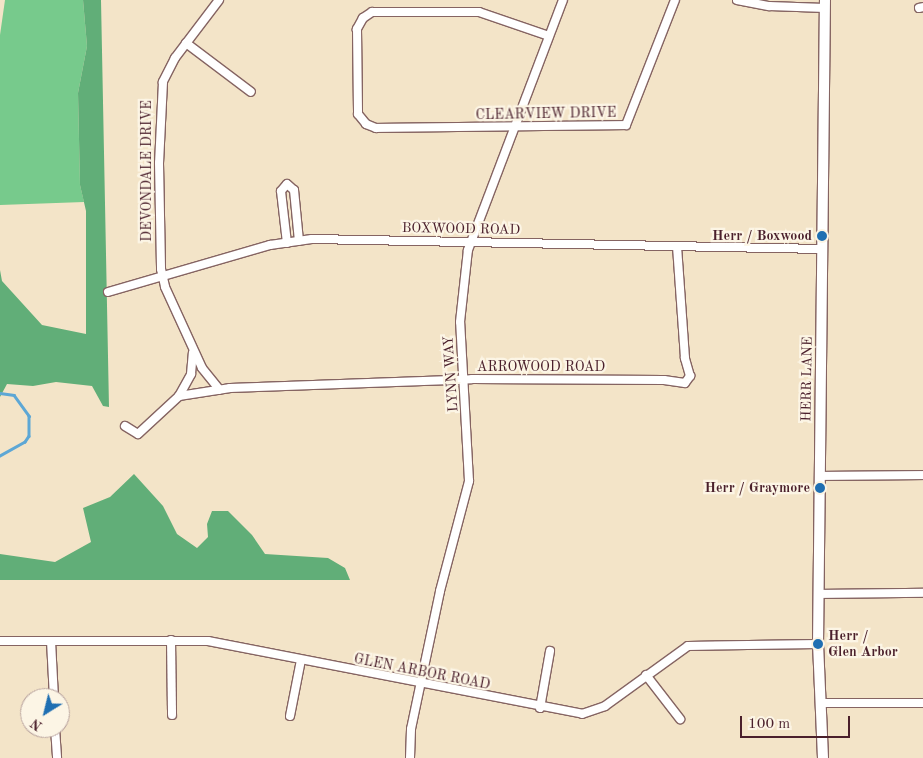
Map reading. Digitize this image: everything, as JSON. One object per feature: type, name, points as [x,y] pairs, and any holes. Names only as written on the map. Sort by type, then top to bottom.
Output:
[{"type":"main road","name":"HERR LANE","points":[[823,758],[818,644],[825,4]]},
{"type":"street","name":"DEVONDALE DRIVE","points":[[219,0],[186,43],[165,75],[159,105],[159,236],[162,276],[193,353],[210,381],[220,390]]},
{"type":"street","name":"LYNN WAY","points":[[410,758],[411,729],[440,590],[469,481],[460,298],[470,242],[563,0]]},
{"type":"street","name":"CLEARVIEW DRIVE","points":[[549,36],[479,12],[380,11],[367,14],[357,29],[356,106],[364,122],[376,128],[626,125],[675,0]]},
{"type":"street","points":[[737,0],[769,6],[825,4]]},
{"type":"street","points":[[186,43],[251,92]]},
{"type":"street","points":[[287,243],[280,191],[287,184],[294,190],[299,241]]},
{"type":"street","name":"BOXWOOD ROAD","points":[[108,292],[162,276],[299,241],[470,242],[822,249]]},
{"type":"street","name":"ARROWOOD ROAD","points":[[179,396],[220,390],[464,379],[664,380],[685,383],[690,376],[685,358],[677,246]]},
{"type":"street","points":[[125,426],[136,434],[141,432],[179,396],[191,374],[193,353]]},
{"type":"street","points":[[820,476],[923,475]]},
{"type":"street","points":[[819,594],[923,593]]},
{"type":"street","points":[[171,640],[172,715]]},
{"type":"street","name":"GLEN ARBOR ROAD","points":[[0,641],[208,641],[570,714],[593,712],[678,651],[693,645],[818,644]]},
{"type":"street","points":[[52,641],[54,688]]},
{"type":"street","points":[[540,708],[550,650]]},
{"type":"street","points":[[290,716],[301,660]]},
{"type":"street","points":[[646,675],[680,719]]},
{"type":"street","points":[[821,703],[923,703]]},
{"type":"street","points":[[56,738],[57,758]]},
{"type":"green space","points":[[5,0],[83,0],[87,46],[78,93],[80,185],[84,202],[0,205],[0,35]]},
{"type":"green space","points":[[83,0],[101,0],[109,407],[103,406],[92,386],[56,382],[33,386],[7,384],[0,397],[0,270],[2,281],[42,325],[86,334],[86,211],[80,185],[78,93],[87,46]]},
{"type":"green space","points":[[134,474],[163,506],[177,534],[197,548],[208,537],[207,524],[212,511],[228,511],[252,535],[265,554],[328,558],[345,568],[350,580],[0,580],[0,554],[55,562],[91,542],[83,508],[110,497]]},
{"type":"waterway","points":[[0,393],[14,395],[29,416],[29,436],[25,442],[0,456]]},
{"type":"place","name":"Herr / Boxwood","points":[[822,236]]},
{"type":"place","name":"Herr / Graymore","points":[[820,488]]},
{"type":"place","name":"Herr / Glen Arbor","points":[[818,644]]}]
